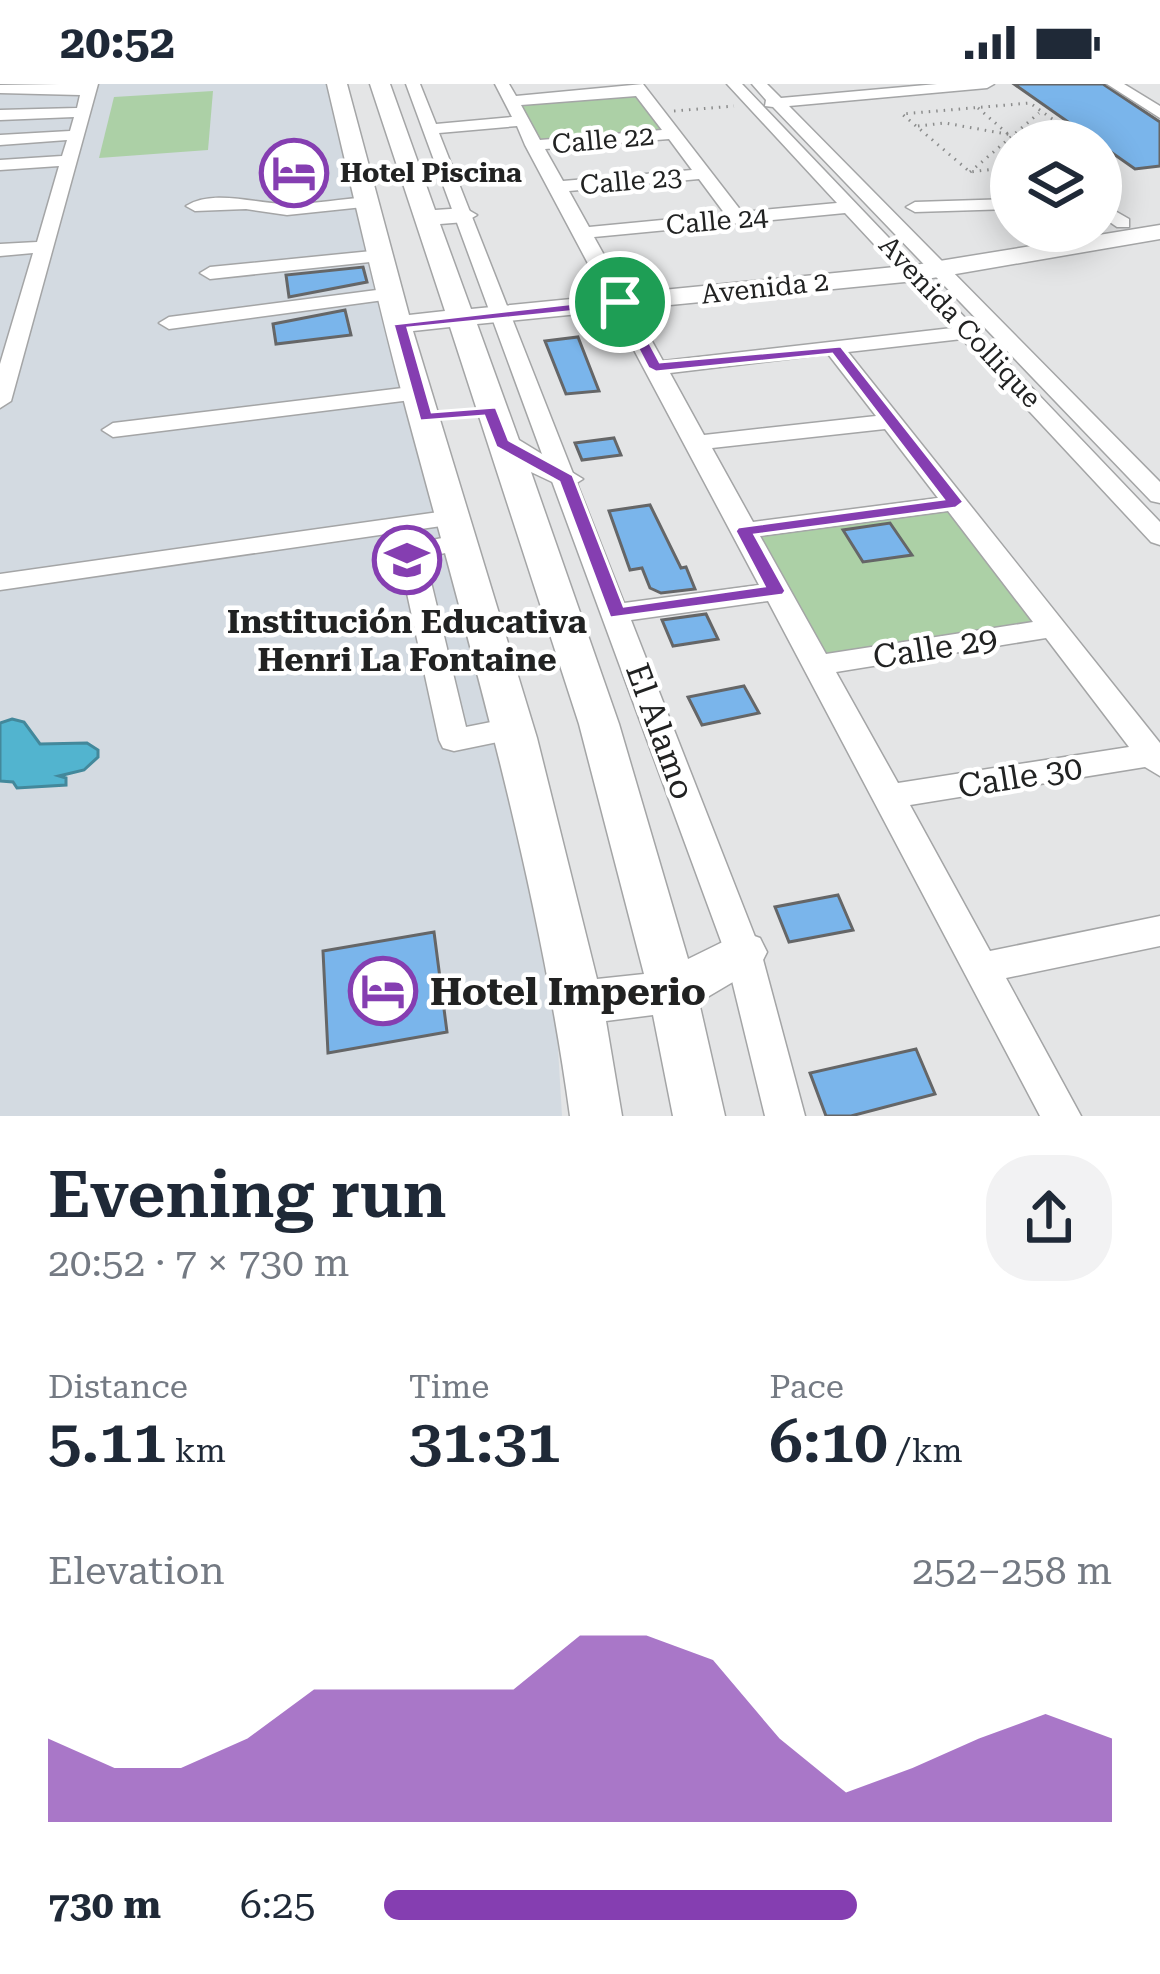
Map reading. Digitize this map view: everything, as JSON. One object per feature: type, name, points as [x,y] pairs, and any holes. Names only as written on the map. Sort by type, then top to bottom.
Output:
[{"type":"main road","points":[[337,84],[396,309],[459,415],[640,852],[676,992],[699,1116]]},
{"type":"main road","points":[[380,84],[425,145],[425,218],[456,311],[458,530],[516,728],[580,1003],[596,1116]]},
{"type":"main road","points":[[356,159],[425,145]]},
{"type":"main road","points":[[425,218],[465,215]]},
{"type":"main road","points":[[1137,232],[1160,217]]},
{"type":"main road","name":"Avenida 2","points":[[396,309],[501,307],[922,265],[1000,252]]},
{"type":"main road","points":[[459,415],[567,479]]},
{"type":"main road","points":[[580,1003],[676,992],[743,952]]},
{"type":"street","name":"El Alamo","points":[[413,84],[425,145],[465,215],[743,952],[785,1116]]},
{"type":"street","points":[[502,84],[1061,1116]]},
{"type":"street","points":[[734,84],[769,107],[922,265],[1155,485]]},
{"type":"street","points":[[759,84],[769,107]]},
{"type":"street","points":[[769,107],[987,84]]},
{"type":"street","points":[[1114,84],[1160,113]]},
{"type":"street","points":[[0,89],[48,87],[87,96]]},
{"type":"street","points":[[509,101],[638,88],[738,219]]},
{"type":"street","points":[[0,115],[87,96]]},
{"type":"street","points":[[0,401],[7,350],[44,247],[87,96]]},
{"type":"street","name":"Avenida Collique","points":[[769,107],[852,207],[922,265],[969,332],[1160,537]]},
{"type":"street","points":[[425,145],[521,121]]},
{"type":"street","name":"Calle 22","points":[[533,145],[673,134]]},
{"type":"street","points":[[0,140],[76,135]]},
{"type":"street","points":[[0,165],[69,160]]},
{"type":"street","name":"Calle 23","points":[[558,187],[704,174]]},
{"type":"street","points":[[195,206],[246,204],[287,210],[367,202]]},
{"type":"street","points":[[915,208],[990,205]]},
{"type":"street","name":"Calle 24","points":[[583,233],[852,207]]},
{"type":"street","points":[[0,250],[44,247]]},
{"type":"street","points":[[210,272],[382,256]]},
{"type":"street","points":[[169,322],[396,309]]},
{"type":"street","points":[[656,368],[969,332]]},
{"type":"street","points":[[836,349],[1156,760]]},
{"type":"street","points":[[113,430],[459,415]]},
{"type":"street","points":[[697,443],[892,421]]},
{"type":"street","points":[[1112,485],[1155,485]]},
{"type":"street","points":[[744,531],[956,502]]},
{"type":"street","points":[[0,581],[458,530]]},
{"type":"street","points":[[458,530],[411,553],[454,740],[516,728]]},
{"type":"street","points":[[617,614],[776,591]]},
{"type":"street","name":"Calle 29","points":[[817,665],[1053,628]]},
{"type":"street","name":"Calle 30","points":[[888,797],[1156,760]]},
{"type":"street","points":[[981,968],[1160,931]]},
{"type":"path","points":[[990,170],[970,172],[902,114],[1030,103],[1053,120]]},
{"type":"path","points":[[656,112],[769,107]]},
{"type":"path","points":[[978,108],[992,120]]},
{"type":"path","points":[[1030,120],[1041,112]]},
{"type":"path","points":[[918,126],[945,123],[990,131]]},
{"type":"path","points":[[970,172],[990,153]]},
{"type":"shaded area","points":[[0,84],[327,84],[505,774],[557,1031],[562,1116],[0,1116]]},
{"type":"green space","points":[[213,91],[208,150],[99,158],[114,97]]},
{"type":"green space","points":[[637,94],[664,133],[540,143],[520,103]]},
{"type":"green space","points":[[949,509],[1035,624],[825,658],[758,534]]},
{"type":"water","points":[[24,722],[40,744],[87,743],[98,750],[98,757],[84,770],[59,776],[66,778],[66,785],[17,788],[13,782],[0,781],[0,723]]},
{"type":"building","points":[[1014,84],[1103,84],[1160,122],[1160,166],[1135,169],[1122,160],[1122,120],[1065,120]]},
{"type":"building","points":[[363,267],[367,282],[289,297],[286,275]]},
{"type":"building","points":[[345,310],[351,335],[276,344],[273,324]]},
{"type":"building","points":[[578,337],[599,391],[566,394],[545,341]]},
{"type":"building","points":[[614,438],[621,455],[582,460],[575,443]]},
{"type":"building","points":[[650,505],[695,589],[661,593],[650,588],[642,568],[630,570],[609,511]]},
{"type":"building","points":[[890,523],[912,555],[863,562],[843,530]]},
{"type":"building","points":[[706,614],[718,639],[673,646],[662,620]]},
{"type":"building","points":[[744,686],[759,713],[702,725],[688,697]]},
{"type":"building","points":[[838,895],[853,930],[789,942],[775,907]]},
{"type":"building","name":"Hotel Imperio","points":[[434,932],[447,1032],[328,1053],[323,951]]},
{"type":"building","points":[[916,1049],[935,1094],[851,1116],[826,1116],[810,1073]]},
{"type":"place","name":"Hotel Piscina","points":[[294,173]]},
{"type":"place","name":"Institución Educativa Henri La Fontaine","points":[[407,560]]},
{"type":"place","name":"Hotel Imperio","points":[[383,991]]},
{"type":"route","points":[[620,302],[656,368],[836,349],[956,502],[744,531],[776,591],[617,614],[567,479],[502,443],[490,410],[425,418],[400,324],[620,302]]}]
